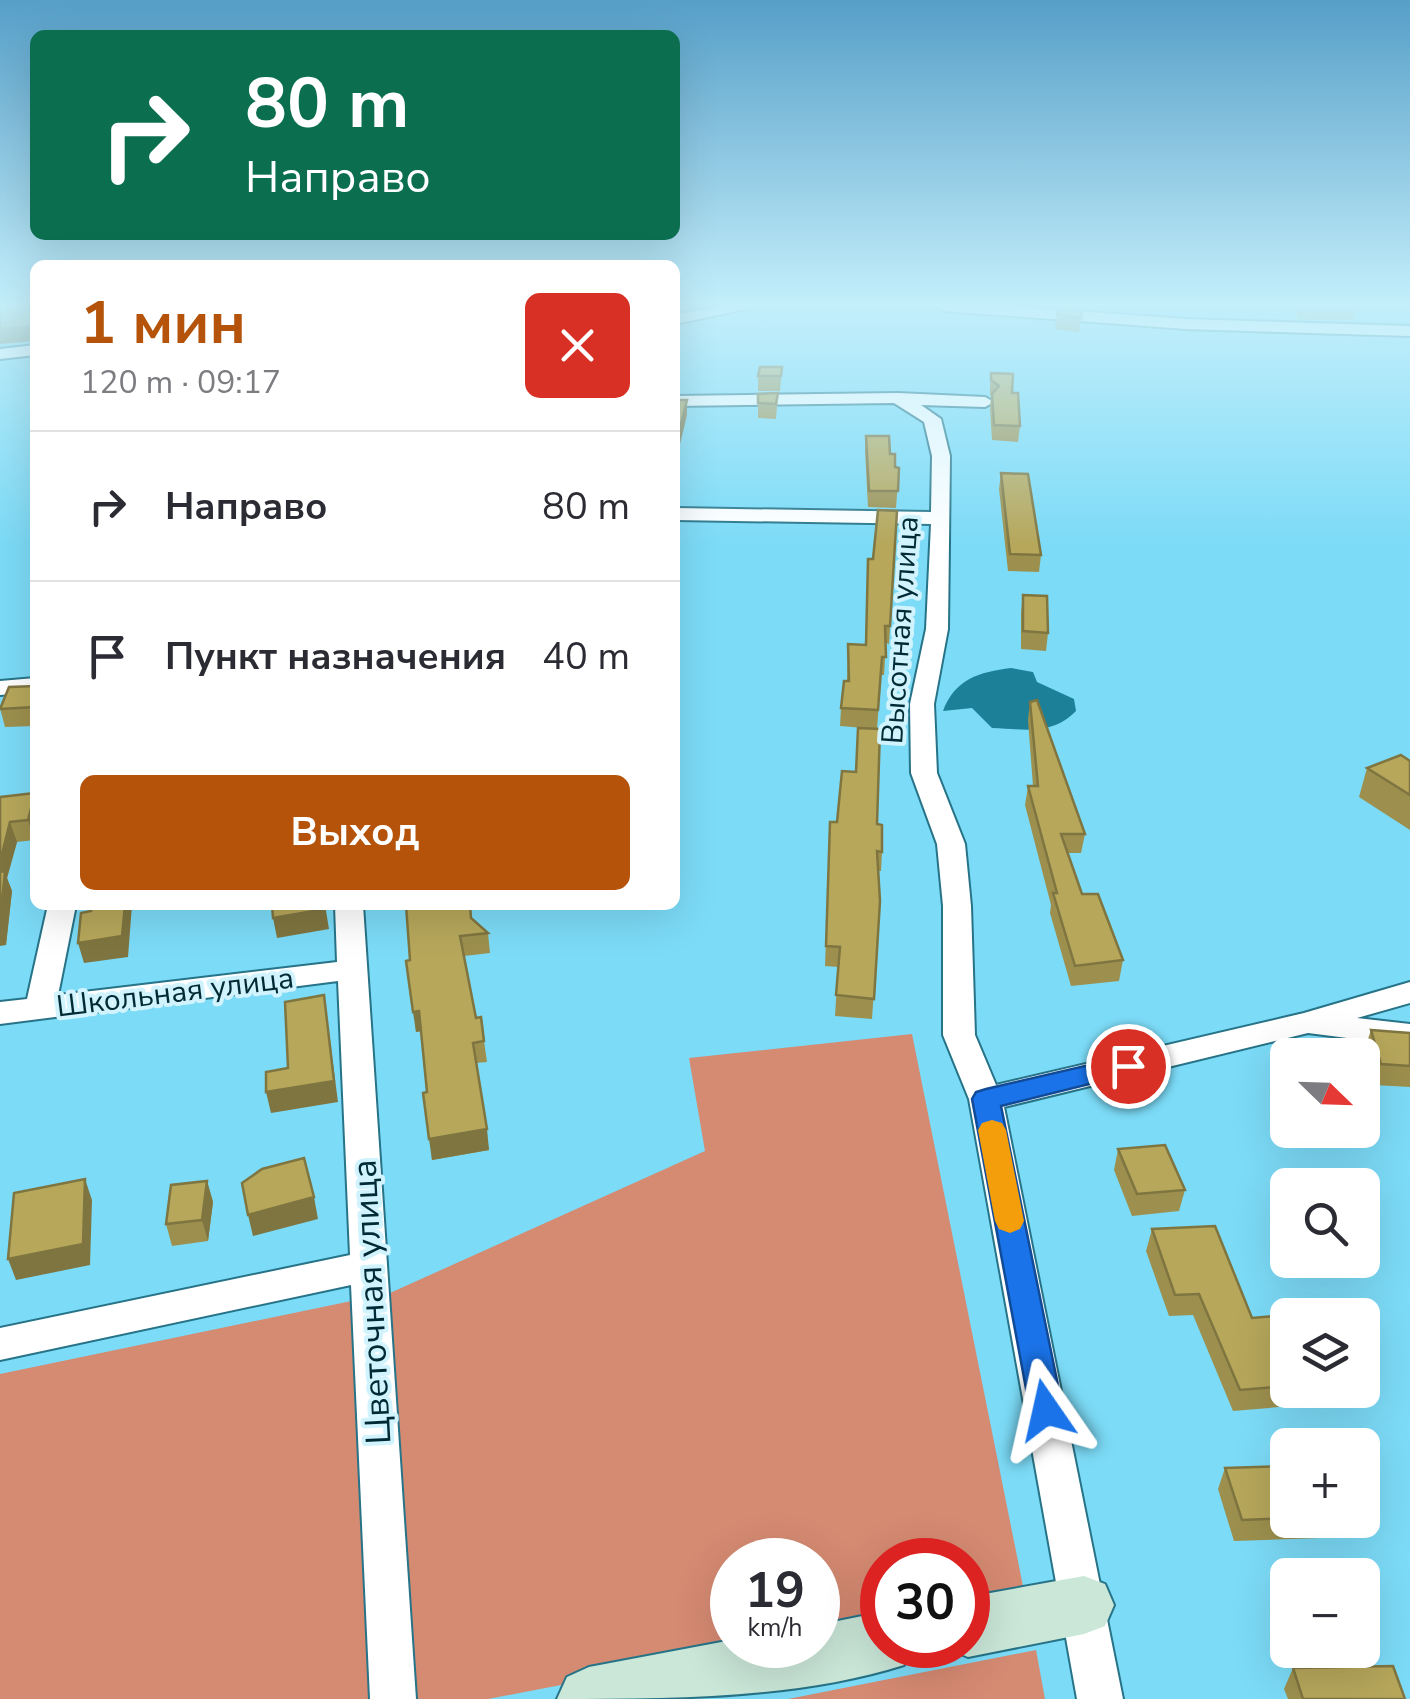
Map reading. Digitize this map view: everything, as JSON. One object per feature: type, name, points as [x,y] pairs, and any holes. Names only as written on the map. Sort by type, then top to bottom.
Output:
[{"type":"street","points":[[680,402],[898,398],[985,402]]},
{"type":"street","name":"Высотная улица","points":[[898,398],[932,419],[941,456],[937,628],[922,704],[924,772],[951,844],[957,906],[959,1035],[986,1099],[1100,1699]]},
{"type":"street","points":[[680,514],[941,518]]},
{"type":"street","points":[[0,688],[30,686]]},
{"type":"street","points":[[40,1008],[61,910]]},
{"type":"street","name":"Цветочная улица","points":[[349,910],[393,1699]]},
{"type":"street","name":"Школьная улица","points":[[0,1014],[350,970]]},
{"type":"street","points":[[986,1099],[1306,1023],[1410,992]]},
{"type":"street","points":[[1306,1023],[1410,1036]]},
{"type":"street","points":[[0,1344],[370,1266]]},
{"type":"street","points":[[990,1623],[1084,1605]]},
{"type":"street","points":[[590,1699],[860,1647]]},
{"type":"shaded area","points":[[912,1034],[1025,1596],[990,1603],[990,1538],[860,1538],[860,1627],[840,1632],[840,1538],[710,1538],[710,1656],[488,1699],[0,1699],[0,1374],[390,1293],[705,1151],[689,1058]]},
{"type":"shaded area","points":[[1036,1650],[1045,1699],[788,1699],[945,1668],[990,1668],[990,1659]]},
{"type":"water","points":[[1011,668],[1033,672],[1037,682],[1074,699],[1076,711],[1047,728],[1026,730],[992,728],[972,708],[943,711],[961,684]]},
{"type":"building","points":[[1012,385],[1012,393],[1018,393],[1020,426],[994,425],[992,394],[999,386]]},
{"type":"building","points":[[778,393],[776,404],[758,403],[758,394]]},
{"type":"building","points":[[680,400],[687,400],[680,428]]},
{"type":"building","points":[[866,436],[889,436],[890,454],[895,454],[895,467],[899,468],[898,491],[869,491]]},
{"type":"building","points":[[1001,473],[1028,474],[1041,555],[1010,554]]},
{"type":"building","points":[[878,510],[897,511],[890,626],[885,626],[886,657],[882,657],[878,710],[841,708],[844,681],[849,681],[848,644],[866,645],[868,559],[873,559]]},
{"type":"building","points":[[1023,595],[1047,596],[1048,633],[1023,631]]},
{"type":"building","points":[[30,686],[30,707],[0,709],[9,687]]},
{"type":"building","points":[[1037,700],[1085,834],[1061,834],[1082,894],[1098,894],[1123,960],[1075,966],[1028,786],[1038,786],[1030,702]]},
{"type":"building","points":[[858,728],[880,729],[877,824],[882,825],[882,852],[877,851],[880,901],[874,999],[836,995],[840,947],[826,946],[830,822],[837,822],[842,771],[856,772]]},
{"type":"building","points":[[1401,755],[1410,761],[1410,795],[1367,768]]},
{"type":"building","points":[[30,794],[28,820],[10,822],[0,862],[0,797]]},
{"type":"building","points":[[5,871],[0,921],[0,872]]},
{"type":"building","points":[[125,910],[122,936],[78,943],[81,913]]},
{"type":"building","points":[[272,910],[319,910],[273,918]]},
{"type":"building","points":[[406,910],[470,910],[471,918],[488,933],[460,936],[476,1018],[481,1017],[484,1041],[473,1043],[487,1129],[429,1139],[419,1011],[413,1012],[406,961],[410,960]]},
{"type":"building","points":[[324,995],[334,1081],[266,1092],[266,1072],[288,1068],[285,1002]]},
{"type":"building","points":[[1371,1030],[1410,1033],[1410,1066],[1381,1064],[1380,1038],[1373,1038]]},
{"type":"building","points":[[1165,1145],[1185,1190],[1137,1194],[1118,1149]]},
{"type":"building","points":[[304,1158],[314,1197],[248,1215],[242,1183],[262,1169]]},
{"type":"building","points":[[85,1179],[83,1244],[8,1259],[14,1193]]},
{"type":"building","points":[[207,1181],[202,1220],[166,1224],[171,1185]]},
{"type":"building","points":[[1215,1226],[1252,1318],[1270,1316],[1270,1388],[1240,1390],[1199,1294],[1175,1295],[1152,1229]]},
{"type":"building","points":[[1270,1467],[1270,1519],[1242,1520],[1225,1468]]},
{"type":"building","points":[[1393,1666],[1405,1699],[1303,1699],[1293,1668],[1380,1668]]},
{"type":"slow traffic","points":[[992,1130],[1010,1221]]},
{"type":"route","points":[[1046,1410],[986,1099],[1128,1066]]}]
